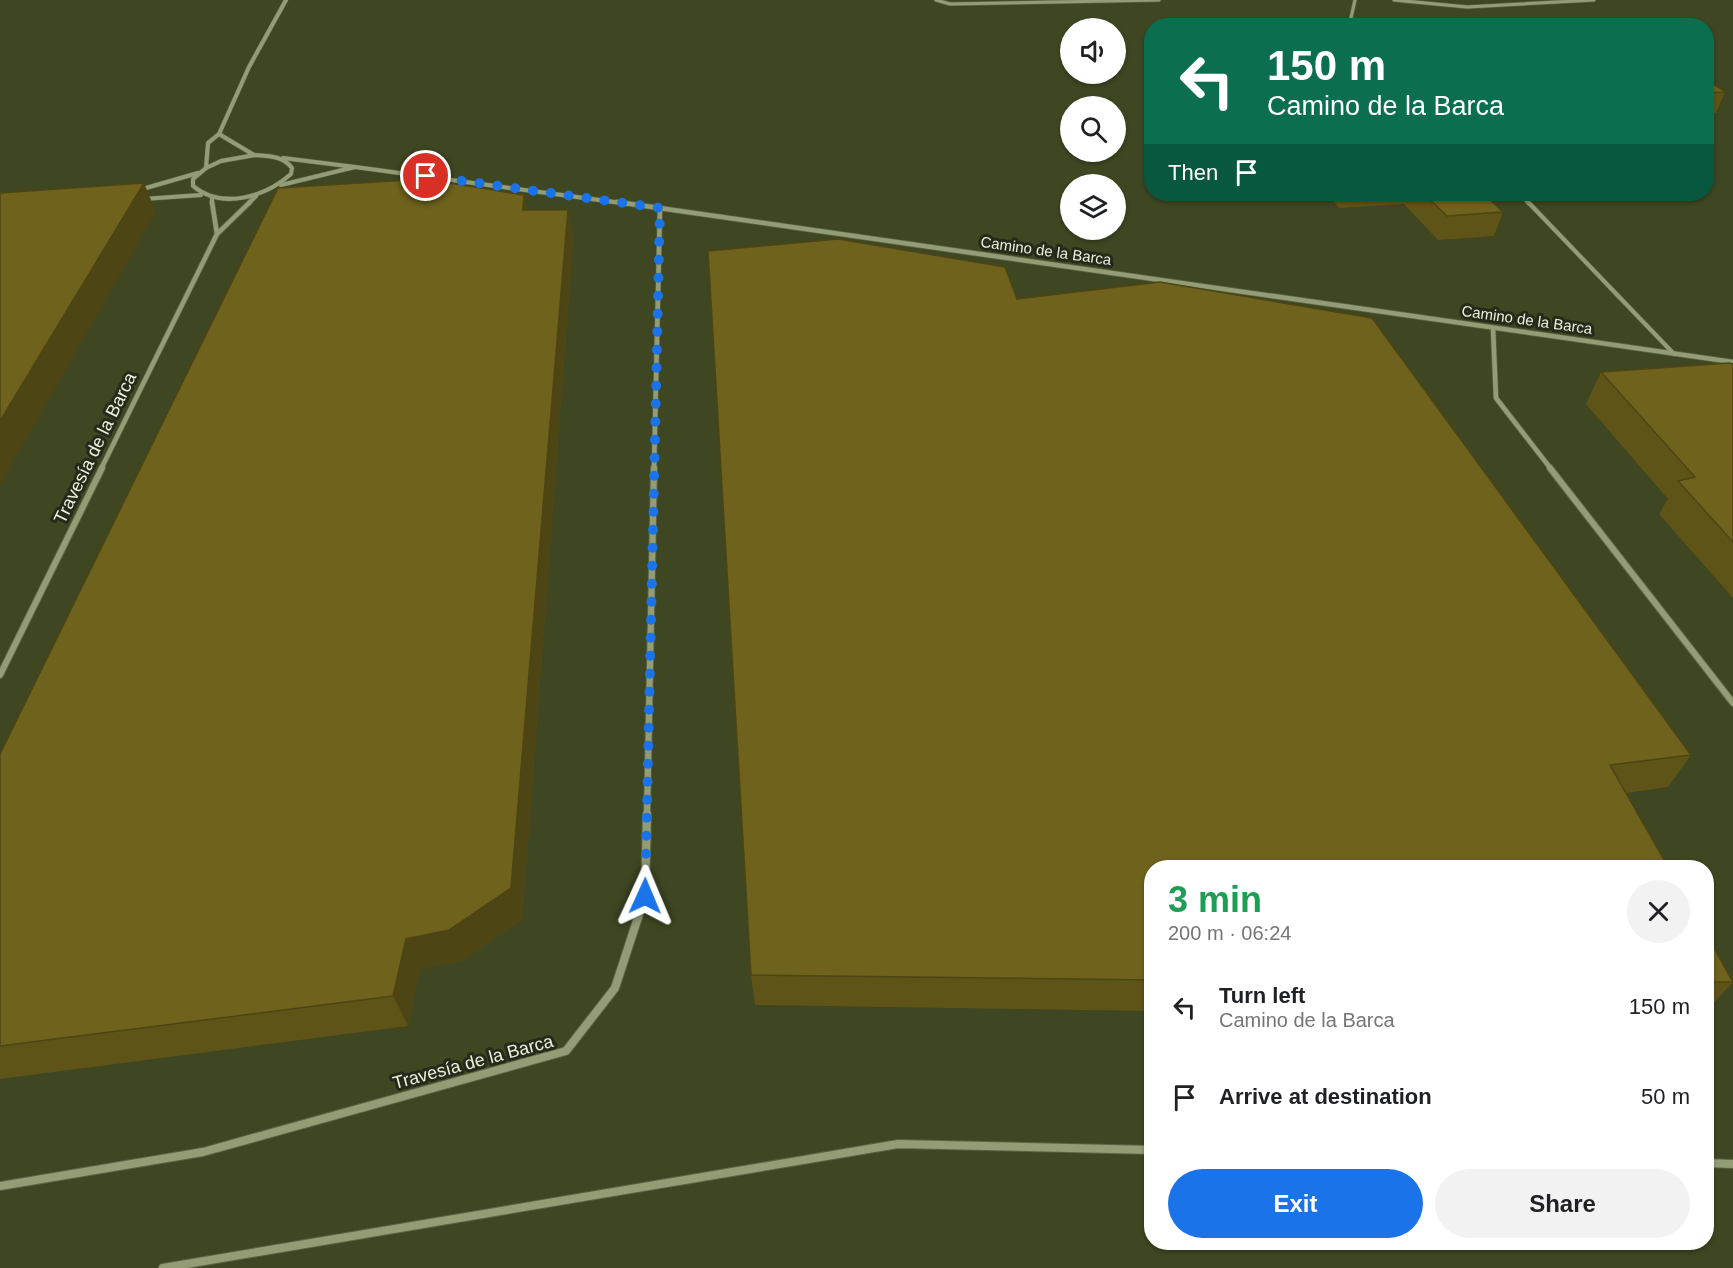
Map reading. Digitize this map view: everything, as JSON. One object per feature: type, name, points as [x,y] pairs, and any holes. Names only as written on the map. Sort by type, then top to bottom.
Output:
[{"type":"street","points":[[206,168],[208,143],[219,134],[249,67],[286,0]]},
{"type":"street","points":[[219,134],[255,155]]},
{"type":"street","points":[[204,195],[193,186],[193,179],[199,173],[224,160],[255,155]]},
{"type":"street","name":"Camino de la Barca","points":[[255,155],[660,208],[1733,362]]},
{"type":"street","points":[[278,186],[291,174],[292,168],[289,162],[280,158]]},
{"type":"street","points":[[134,199],[204,195],[240,197],[355,167]]},
{"type":"street","points":[[133,191],[199,173]]},
{"type":"street","name":"Travesía de la Barca","points":[[0,675],[217,234],[258,194]]},
{"type":"street","points":[[212,197],[212,213],[217,234]]},
{"type":"street","name":"Travesía de la Barca","points":[[0,1186],[203,1152],[566,1051],[615,988],[645,896],[660,208]]},
{"type":"street","points":[[1493,328],[1496,398],[1733,703]]},
{"type":"street","points":[[163,1268],[898,1144],[1144,1150]]},
{"type":"street","points":[[1714,1163],[1733,1164]]},
{"type":"lane","points":[[936,0],[950,4],[1159,0]]},
{"type":"lane","points":[[1351,18],[1355,0]]},
{"type":"lane","points":[[1394,0],[1467,7],[1594,0]]},
{"type":"lane","points":[[1527,201],[1674,354]]},
{"type":"building","points":[[1714,85],[1725,92],[1714,93]]},
{"type":"building","points":[[425,179],[524,195],[523,210],[568,210],[511,888],[449,930],[406,939],[393,996],[0,1046],[0,754],[278,188]]},
{"type":"building","points":[[144,183],[0,421],[0,193]]},
{"type":"building","points":[[1431,201],[1491,201],[1503,212],[1447,216]]},
{"type":"building","points":[[838,239],[1005,267],[1017,299],[1160,282],[1372,318],[1691,755],[1610,765],[1664,860],[1144,860],[1144,980],[751,975],[708,251]]},
{"type":"building","points":[[1733,364],[1733,542],[1678,481],[1695,477],[1601,372]]},
{"type":"building","points":[[1714,948],[1733,982],[1714,982]]},
{"type":"route","points":[[426,176],[660,208],[645,896]]}]
